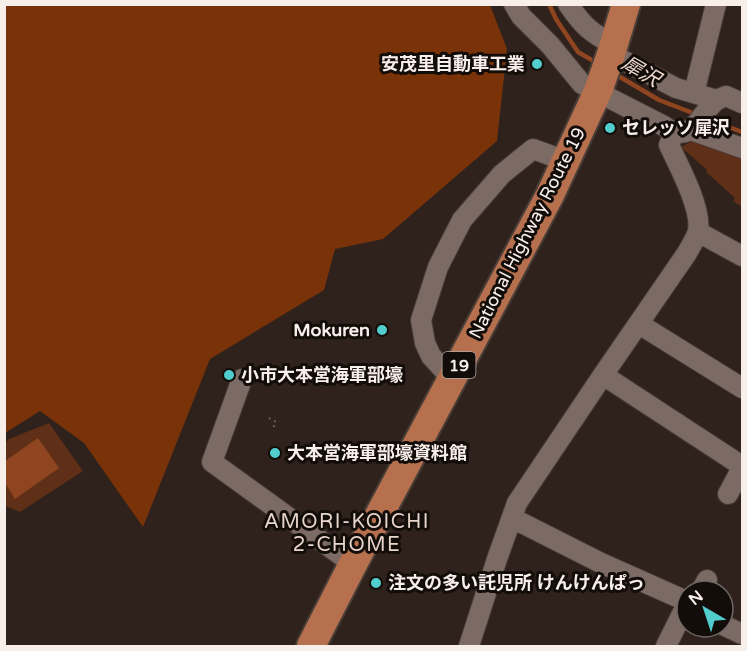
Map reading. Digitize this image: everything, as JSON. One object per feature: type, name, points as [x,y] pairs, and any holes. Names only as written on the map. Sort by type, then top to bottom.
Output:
[{"type":"highway","name":"National Highway Route 19","points":[[311,646],[544,207],[607,66],[626,4]]},
{"type":"street","points":[[514,4],[521,16],[550,45],[582,84],[607,66]]},
{"type":"street","points":[[568,4],[582,24],[591,32],[607,66],[664,126],[687,129],[742,148]]},
{"type":"street","points":[[694,93],[716,4]]},
{"type":"street","points":[[607,66],[694,93],[714,103]]},
{"type":"street","points":[[469,646],[517,503],[687,253],[698,232],[698,216],[669,145],[714,103],[726,96],[742,104]]},
{"type":"street","points":[[452,379],[431,356],[425,343],[421,320],[438,267],[462,220],[502,174],[533,149],[566,161]]},
{"type":"street","points":[[698,232],[742,256]]},
{"type":"street","points":[[639,324],[742,388]]},
{"type":"street","points":[[603,375],[742,467],[728,494]]},
{"type":"street","points":[[242,378],[212,462],[354,564]]},
{"type":"street","points":[[512,518],[601,563],[675,596]]},
{"type":"street","points":[[666,646],[675,628]]},
{"type":"path","points":[[269,418],[276,422],[273,429]]},
{"type":"shaded area","points":[[5,4],[490,5],[507,49],[497,141],[383,239],[335,249],[324,290],[210,359],[143,527],[84,443],[40,411],[5,433]]},
{"type":"shaded area","points":[[699,137],[742,153],[742,207],[733,201],[735,198],[681,147]]},
{"type":"shaded area","points":[[49,423],[83,471],[20,512],[5,506],[5,443],[9,439]]},
{"type":"shaded area","points":[[38,438],[59,468],[15,499],[5,483],[5,461]]},
{"type":"waterway","name":"犀沢","points":[[549,4],[578,52],[597,63]]},
{"type":"waterway","name":"犀沢","points":[[615,74],[659,100],[698,115]]},
{"type":"waterway","name":"犀沢","points":[[706,118],[742,132]]},
{"type":"place","name":"安茂里自動車工業","points":[[537,64]]},
{"type":"place","name":"セレッソ犀沢","points":[[610,128]]},
{"type":"place","name":"Mokuren","points":[[382,330]]},
{"type":"place","name":"小市大本営海軍部壕","points":[[229,375]]},
{"type":"place","name":"大本営海軍部壕資料館","points":[[275,453]]},
{"type":"place","name":"注文の多い託児所 けんけんぱっ","points":[[376,583]]},
{"type":"district","name":"AMORI-KOICHI 2-CHOME","points":[[347,532]]}]
